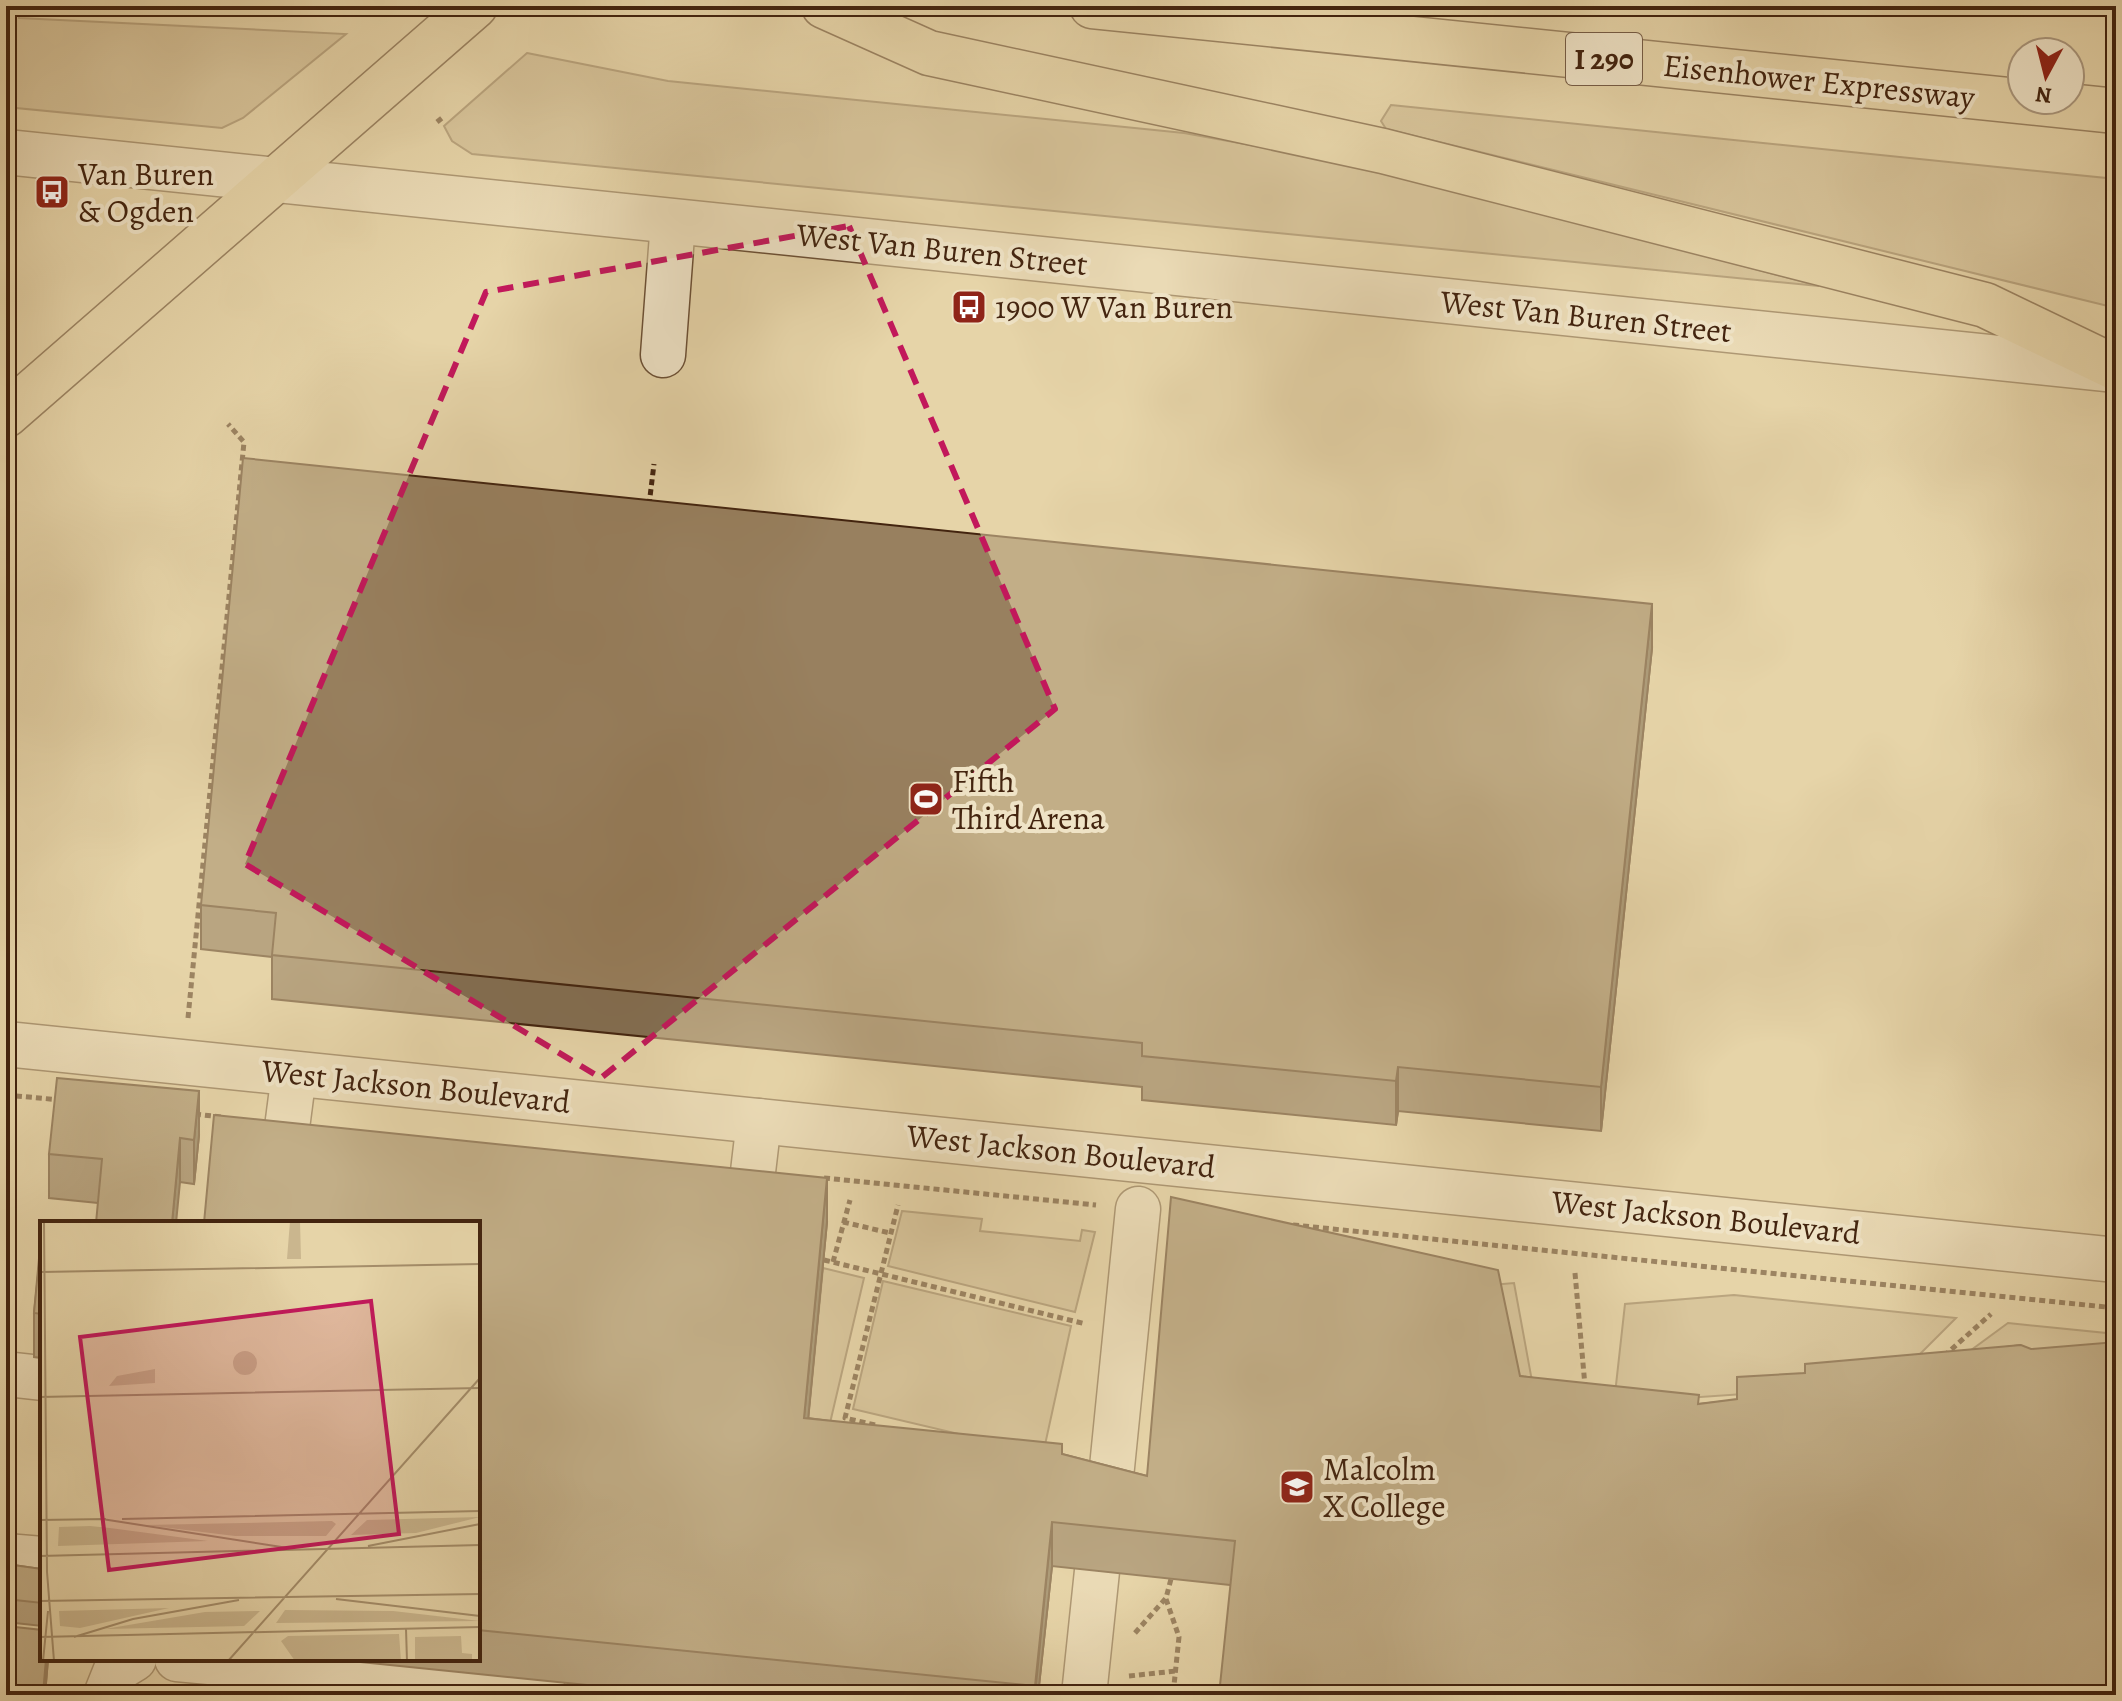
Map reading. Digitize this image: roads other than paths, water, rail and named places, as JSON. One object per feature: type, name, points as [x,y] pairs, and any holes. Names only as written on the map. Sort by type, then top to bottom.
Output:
[{"type":"main road","points":[[6,415],[475,6]]},
{"type":"main road","points":[[824,6],[929,53],[1383,151],[1985,305],[2116,369]]},
{"type":"main road","name":"Eisenhower Expressway","points":[[1092,6],[2116,111]]},
{"type":"street","name":"West Van Buren Street","points":[[6,152],[2116,369]]},
{"type":"street","points":[[663,355],[673,222]]},
{"type":"street","name":"West Jackson Boulevard","points":[[6,1044],[2116,1260]]},
{"type":"street","points":[[282,1166],[294,1074]]},
{"type":"street","points":[[748,1214],[759,1121]]},
{"type":"street","points":[[1108,1507],[1138,1209]]},
{"type":"street","points":[[6,1374],[40,1378]]},
{"type":"street","points":[[6,1556],[40,1559]]},
{"type":"street","points":[[1084,1695],[1096,1577]]},
{"type":"street","points":[[106,1695],[116,1670],[131,1661]]},
{"type":"street","points":[[190,1661],[337,1684],[545,1695]]},
{"type":"place","name":"Van Buren & Ogden","points":[[52,192]]},
{"type":"place","name":"1900 W Van Buren","points":[[969,307]]},
{"type":"place","name":"Fifth Third Arena","points":[[926,799]]},
{"type":"place","name":"Malcolm X College","points":[[1297,1487]]}]
